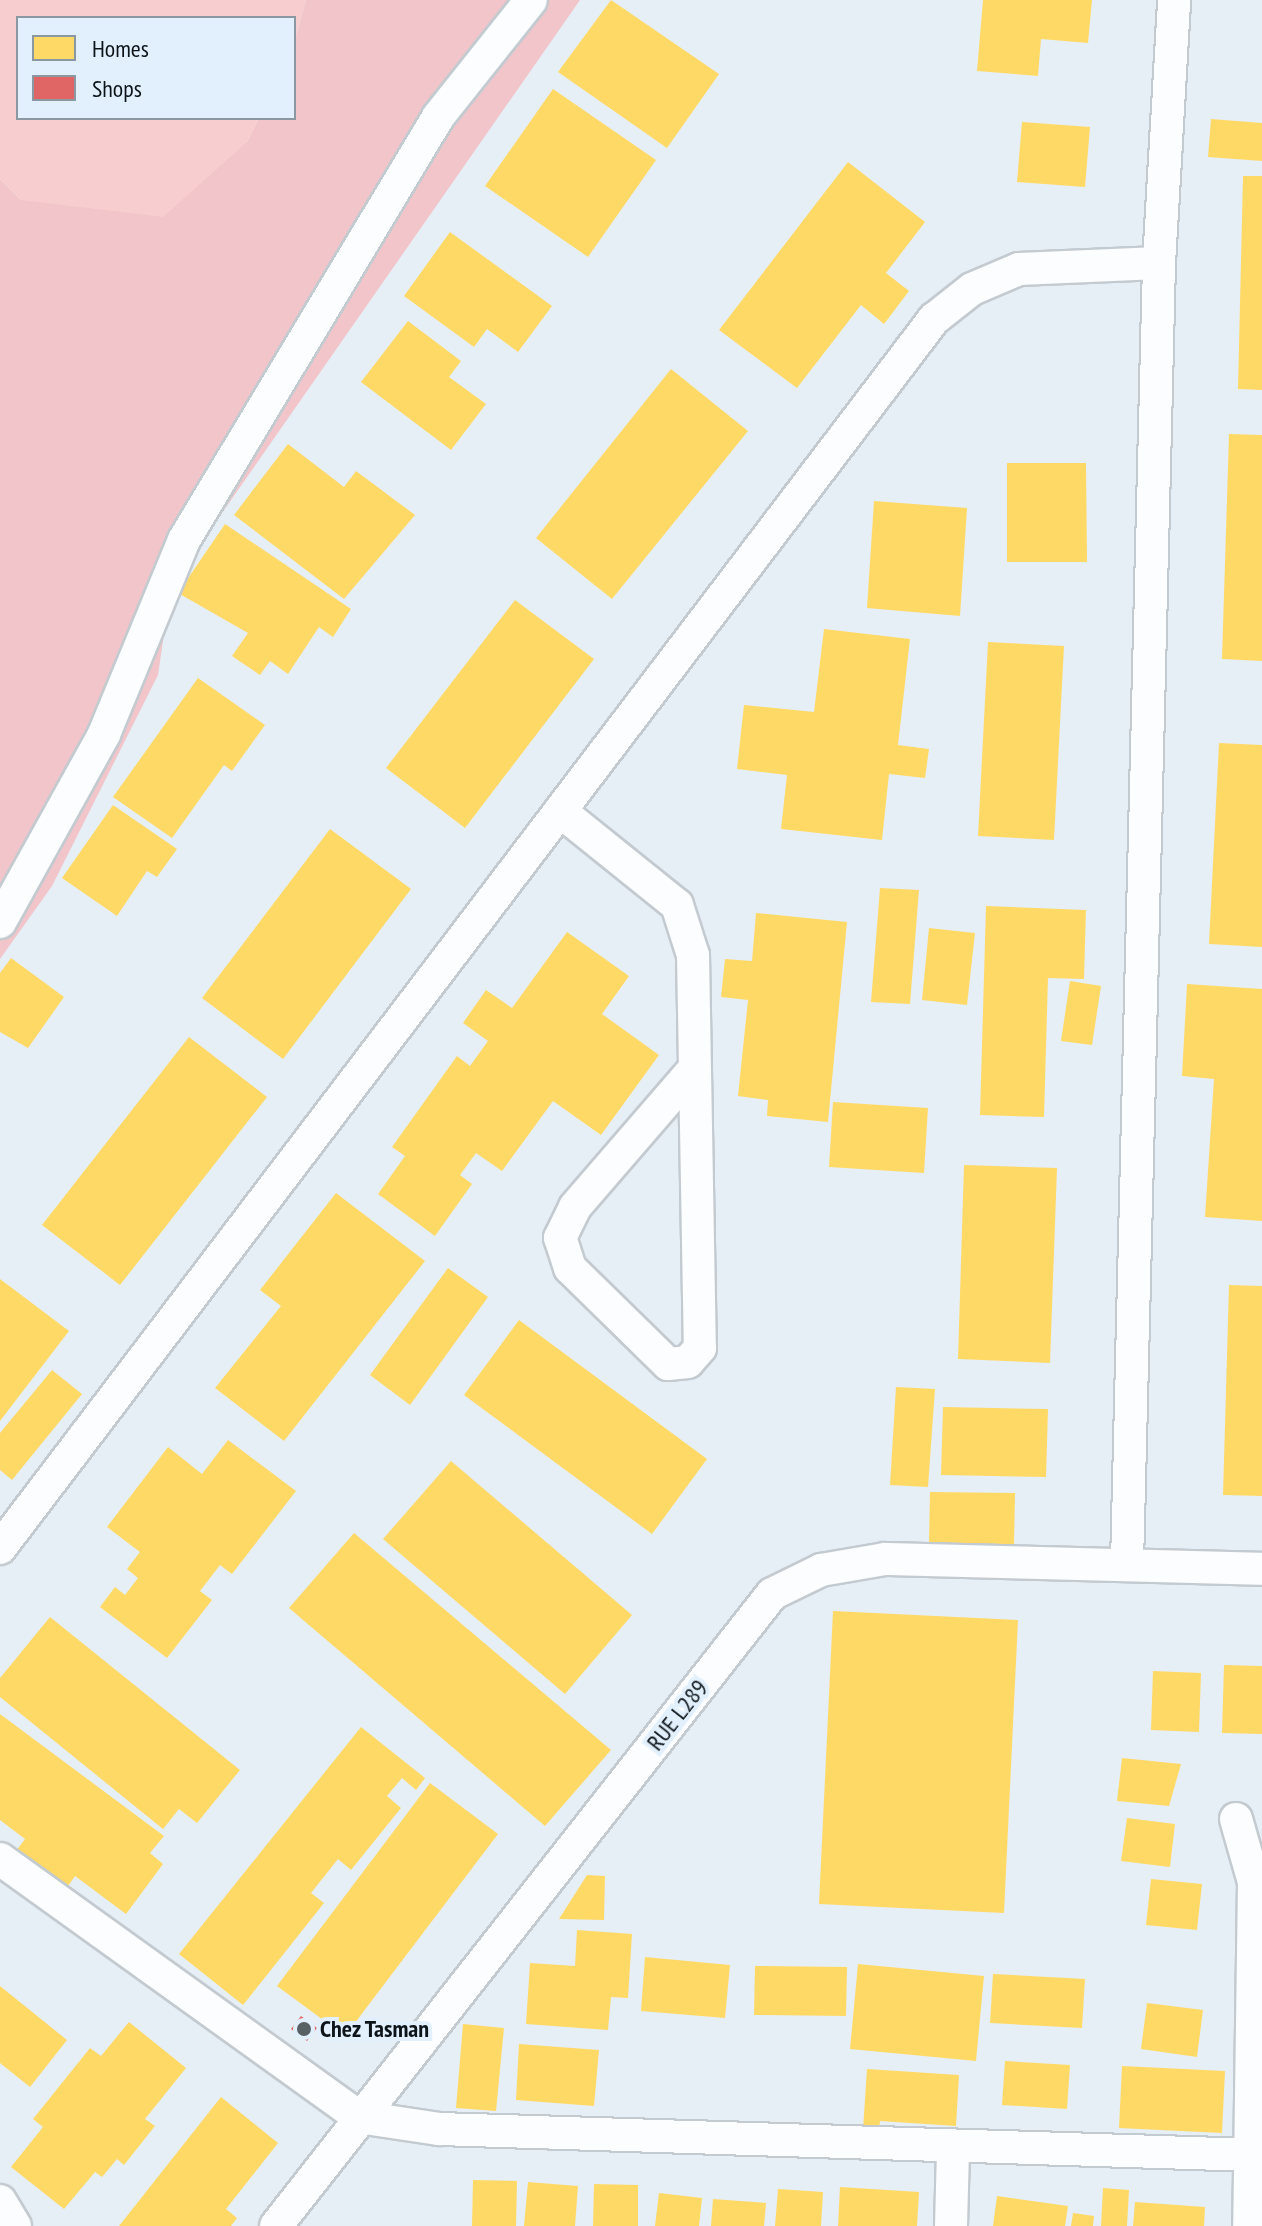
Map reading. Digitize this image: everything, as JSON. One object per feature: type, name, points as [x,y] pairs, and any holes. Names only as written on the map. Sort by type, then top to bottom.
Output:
[{"type":"street","points":[[0,922],[104,734],[184,540],[438,117],[531,0]]},
{"type":"street","points":[[1127,1564],[1159,263],[1174,0]]},
{"type":"street","points":[[0,1548],[934,319],[972,289],[1019,269],[1159,263]]},
{"type":"street","points":[[560,811],[677,905],[693,955],[700,1348],[688,1362],[668,1364],[570,1268],[560,1238],[575,1207],[694,1069]]},
{"type":"street","name":"RUE L289","points":[[276,2226],[772,1594],[821,1570],[885,1559],[1262,1569]]},
{"type":"street","points":[[1236,1819],[1254,1882],[1249,2226]]},
{"type":"street","points":[[0,1859],[359,2117],[439,2129],[1251,2155]]},
{"type":"street","points":[[951,2226],[953,2147]]},
{"type":"street","points":[[0,2201],[15,2226]]},
{"type":"shaded area","points":[[0,0],[306,0],[296,36],[296,16],[16,16],[16,120],[258,120],[247,142],[163,217],[21,200],[0,179]]},
{"type":"shaded area","points":[[306,0],[580,0],[171,586],[158,675],[52,886],[0,959],[0,179],[21,200],[247,142],[258,120],[296,120],[296,36]]},
{"type":"building: Homes","points":[[611,0],[719,74],[667,148],[558,72]]},
{"type":"building: Homes","points":[[983,0],[1092,0],[1088,43],[1041,39],[1038,76],[977,71]]},
{"type":"building: Homes","points":[[553,89],[656,160],[588,257],[485,186]]},
{"type":"building: Homes","points":[[1211,119],[1262,123],[1262,161],[1208,157]]},
{"type":"building: Homes","points":[[1022,122],[1090,127],[1085,187],[1017,182]]},
{"type":"building: Homes","points":[[848,162],[925,222],[886,273],[909,291],[884,324],[861,305],[797,388],[719,330]]},
{"type":"building: Homes","points":[[1243,176],[1262,176],[1262,390],[1238,389]]},
{"type":"building: Homes","points":[[450,232],[552,306],[518,352],[487,329],[474,347],[404,296]]},
{"type":"building: Homes","points":[[408,321],[461,361],[449,377],[486,404],[451,450],[361,382]]},
{"type":"building: Homes","points":[[671,369],[748,431],[612,599],[536,538]]},
{"type":"building: Homes","points":[[1229,434],[1262,435],[1262,661],[1222,659]]},
{"type":"building: Homes","points":[[288,444],[344,487],[356,471],[415,515],[344,599],[234,515]]},
{"type":"building: Homes","points":[[1007,463],[1086,463],[1087,562],[1007,562]]},
{"type":"building: Homes","points":[[874,501],[967,508],[960,616],[867,608]]},
{"type":"building: Homes","points":[[225,524],[351,609],[333,637],[319,627],[288,674],[270,661],[260,675],[232,656],[248,633],[178,593]]},
{"type":"building: Homes","points":[[515,600],[594,659],[465,828],[386,768]]},
{"type":"building: Homes","points":[[824,629],[910,639],[898,745],[929,749],[925,778],[889,774],[882,840],[781,829],[787,775],[737,769],[744,705],[814,712]]},
{"type":"building: Homes","points":[[988,642],[1064,646],[1054,840],[978,836]]},
{"type":"building: Homes","points":[[198,678],[265,725],[232,771],[224,765],[172,838],[113,797]]},
{"type":"building: Homes","points":[[1219,743],[1262,745],[1262,947],[1209,944]]},
{"type":"building: Homes","points":[[113,805],[177,849],[157,877],[147,871],[117,916],[62,878]]},
{"type":"building: Homes","points":[[330,829],[411,889],[283,1059],[202,998]]},
{"type":"building: Homes","points":[[880,888],[919,890],[910,1004],[871,1002]]},
{"type":"building: Homes","points":[[986,906],[1086,910],[1084,979],[1048,978],[1044,1117],[980,1115]]},
{"type":"building: Homes","points":[[756,913],[847,922],[828,1122],[767,1116],[768,1100],[738,1096],[748,1000],[721,997],[725,959],[752,961]]},
{"type":"building: Homes","points":[[929,928],[975,933],[967,1005],[922,1000]]},
{"type":"building: Homes","points":[[567,932],[629,976],[602,1014],[659,1055],[601,1135],[553,1101],[502,1171],[476,1153],[460,1175],[472,1184],[435,1236],[378,1194],[405,1156],[392,1147],[457,1056],[470,1066],[488,1041],[463,1023],[486,990],[512,1008]]},
{"type":"building: Homes","points":[[11,958],[64,997],[28,1048],[0,1032],[0,973]]},
{"type":"building: Homes","points":[[1070,981],[1101,986],[1092,1045],[1061,1041]]},
{"type":"building: Homes","points":[[1187,984],[1262,989],[1262,1221],[1205,1217],[1214,1079],[1182,1076]]},
{"type":"building: Homes","points":[[189,1037],[267,1097],[120,1285],[42,1225]]},
{"type":"building: Homes","points":[[833,1102],[928,1108],[924,1173],[829,1167]]},
{"type":"building: Homes","points":[[964,1165],[1057,1168],[1050,1363],[958,1359]]},
{"type":"building: Homes","points":[[336,1193],[425,1261],[284,1441],[215,1388],[281,1306],[260,1290]]},
{"type":"building: Homes","points":[[448,1268],[488,1297],[410,1405],[370,1375]]},
{"type":"building: Homes","points":[[0,1279],[69,1331],[0,1421]]},
{"type":"building: Homes","points":[[1229,1285],[1262,1286],[1262,1496],[1223,1495]]},
{"type":"building: Homes","points":[[519,1320],[707,1459],[652,1534],[464,1395]]},
{"type":"building: Homes","points":[[52,1370],[82,1394],[12,1480],[0,1470],[0,1433]]},
{"type":"building: Homes","points":[[896,1387],[935,1389],[928,1487],[890,1485]]},
{"type":"building: Homes","points":[[943,1407],[1048,1409],[1046,1477],[941,1475]]},
{"type":"building: Homes","points":[[228,1440],[296,1491],[232,1574],[220,1565],[200,1591],[212,1600],[167,1658],[100,1607],[115,1587],[125,1595],[138,1578],[127,1569],[140,1552],[107,1527],[168,1447],[202,1474]]},
{"type":"building: Homes","points":[[451,1461],[632,1615],[565,1694],[383,1539]]},
{"type":"building: Homes","points":[[930,1492],[1015,1493],[1014,1545],[929,1544]]},
{"type":"building: Homes","points":[[354,1533],[611,1750],[545,1826],[289,1608]]},
{"type":"building: Homes","points":[[833,1611],[1018,1620],[1004,1913],[819,1904]]},
{"type":"building: Homes","points":[[50,1617],[240,1770],[197,1823],[179,1809],[163,1829],[0,1697],[0,1678]]},
{"type":"building: Homes","points":[[1224,1665],[1262,1666],[1262,1734],[1222,1733]]},
{"type":"building: Homes","points":[[1153,1671],[1201,1673],[1199,1732],[1151,1730]]},
{"type":"building: Homes","points":[[0,1714],[164,1836],[150,1853],[163,1864],[126,1914],[75,1876],[64,1892],[13,1855],[25,1839],[0,1820]]},
{"type":"building: Homes","points":[[361,1727],[425,1778],[416,1790],[402,1778],[387,1796],[401,1808],[351,1870],[338,1859],[311,1893],[324,1903],[243,2005],[179,1954]]},
{"type":"building: Homes","points":[[1122,1758],[1181,1764],[1169,1806],[1117,1801]]},
{"type":"building: Homes","points":[[430,1783],[498,1834],[345,2036],[277,1986]]},
{"type":"building: Homes","points":[[1127,1818],[1175,1824],[1170,1867],[1121,1861]]},
{"type":"building: Homes","points":[[587,1875],[605,1876],[604,1920],[559,1919]]},
{"type":"building: Homes","points":[[1151,1879],[1202,1884],[1197,1930],[1146,1925]]},
{"type":"building: Homes","points":[[577,1930],[632,1934],[628,1998],[611,1997],[608,2030],[526,2024],[530,1963],[575,1966]]},
{"type":"building: Homes","points":[[645,1957],[730,1965],[725,2018],[641,2011]]},
{"type":"building: Homes","points":[[858,1964],[984,1976],[976,2061],[850,2049]]},
{"type":"building: Homes","points":[[755,1966],[847,1967],[846,2016],[754,2015]]},
{"type":"building: Homes","points":[[993,1974],[1085,1979],[1082,2028],[990,2023]]},
{"type":"building: Homes","points":[[0,1986],[67,2040],[30,2087],[0,2063]]},
{"type":"building: Homes","points":[[1147,2003],[1203,2010],[1197,2057],[1141,2049]]},
{"type":"building: Homes","points":[[129,2022],[186,2068],[145,2119],[155,2126],[124,2165],[117,2159],[102,2177],[95,2172],[64,2209],[11,2167],[43,2127],[33,2119],[90,2048],[101,2056]]},
{"type":"building: Homes","points":[[463,2024],[504,2028],[496,2111],[456,2108]]},
{"type":"building: Homes","points":[[519,2044],[599,2050],[594,2106],[516,2100]]},
{"type":"building: Homes","points":[[1005,2061],[1070,2065],[1067,2109],[1002,2105]]},
{"type":"building: Homes","points":[[1122,2066],[1225,2071],[1222,2133],[1119,2128]]},
{"type":"building: Homes","points":[[867,2069],[959,2075],[956,2126],[880,2121],[879,2131],[863,2130]]},
{"type":"building: Homes","points":[[221,2097],[278,2143],[226,2209],[237,2218],[231,2226],[119,2226]]},
{"type":"building: Homes","points":[[473,2180],[517,2181],[516,2226],[472,2226]]},
{"type":"building: Homes","points":[[528,2182],[578,2186],[575,2226],[524,2226]]},
{"type":"building: Homes","points":[[594,2184],[638,2185],[638,2226],[593,2226]]},
{"type":"building: Homes","points":[[840,2187],[919,2192],[917,2226],[838,2226]]},
{"type":"building: Homes","points":[[1103,2188],[1129,2190],[1127,2226],[1101,2226]]},
{"type":"building: Homes","points":[[778,2189],[823,2192],[821,2226],[775,2226]]},
{"type":"building: Homes","points":[[659,2193],[702,2198],[699,2226],[655,2226]]},
{"type":"building: Homes","points":[[997,2196],[1068,2206],[1065,2226],[993,2226]]},
{"type":"building: Homes","points":[[713,2199],[766,2203],[764,2226],[711,2226]]},
{"type":"building: Homes","points":[[1135,2202],[1205,2207],[1204,2226],[1133,2226]]},
{"type":"building: Homes","points":[[1073,2213],[1094,2216],[1093,2226],[1071,2226]]},
{"type":"building: Shops","name":"Chez Tasman","points":[[301,2016],[317,2028],[307,2041],[291,2029]]},
{"type":"place","name":"Chez Tasman","points":[[304,2029]]}]
